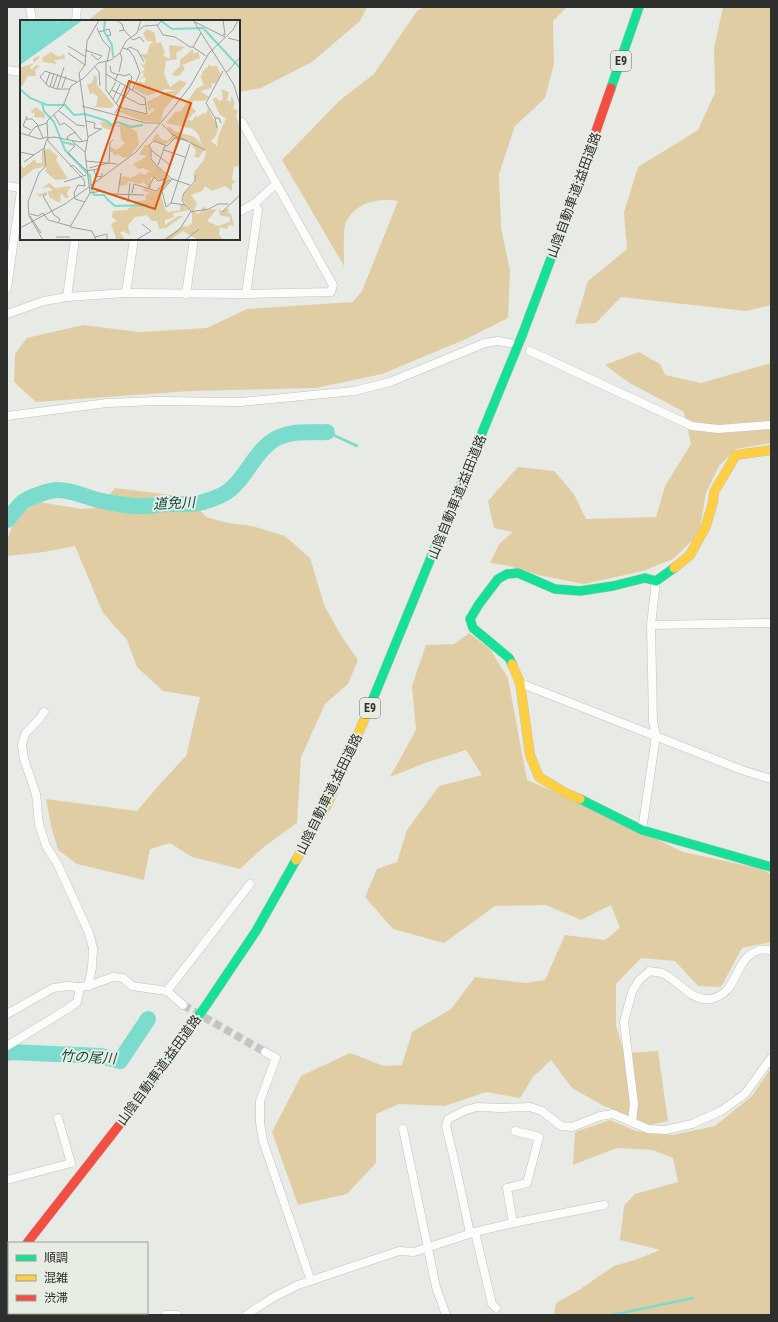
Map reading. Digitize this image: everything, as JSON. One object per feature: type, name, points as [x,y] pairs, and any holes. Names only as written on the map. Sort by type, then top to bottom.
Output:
[{"type":"main road","name":"山陰自動車道;益田道路","points":[[28,1242],[141,1097],[207,1004],[256,931],[327,805],[384,673],[520,341],[639,7]]},
{"type":"main road","points":[[771,450],[736,455],[714,492],[713,502],[706,526],[690,555],[656,581],[645,578],[613,586],[580,591],[555,589],[518,573],[507,574],[498,579],[479,604],[470,620],[473,628],[509,658],[520,683],[530,755],[539,777],[564,792],[642,830],[771,867]]},
{"type":"street","points":[[30,7],[32,20]]},
{"type":"street","points":[[76,20],[77,7]]},
{"type":"street","points":[[7,70],[20,72]]},
{"type":"street","points":[[7,314],[44,301],[67,297],[126,293],[246,294],[331,292],[333,285],[242,122],[240,122]]},
{"type":"street","points":[[240,211],[255,203],[276,184]]},
{"type":"street","points":[[7,186],[20,189]]},
{"type":"street","points":[[7,288],[20,196]]},
{"type":"street","points":[[246,294],[258,210],[255,203]]},
{"type":"street","points":[[67,297],[75,240]]},
{"type":"street","points":[[126,293],[134,240]]},
{"type":"street","points":[[186,294],[194,240]]},
{"type":"street","points":[[7,416],[107,403],[156,401],[241,402],[354,391],[390,382],[485,343],[498,341],[510,343]]},
{"type":"street","points":[[530,351],[692,426],[718,429],[771,426]]},
{"type":"street","points":[[642,830],[656,736],[653,721],[651,625],[656,581]]},
{"type":"street","points":[[651,625],[771,623]]},
{"type":"street","points":[[520,683],[742,770],[771,779]]},
{"type":"street","points":[[7,1046],[77,1002],[92,968],[93,948],[89,933],[58,863],[46,846],[39,824],[36,794],[24,759],[22,745],[25,734],[44,712]]},
{"type":"street","points":[[167,992],[250,884]]},
{"type":"street","points":[[632,1122],[634,1104],[624,1022],[632,992],[639,980],[650,971],[661,973],[695,996],[709,999],[726,993],[744,959],[759,950],[771,950]]},
{"type":"street","points":[[7,1014],[53,988],[67,986],[84,987],[113,977],[123,978],[132,986],[167,992],[183,1005]]},
{"type":"street","points":[[265,1052],[276,1058],[260,1101],[260,1122],[263,1141],[311,1281]]},
{"type":"street","points":[[496,1308],[492,1304],[472,1233],[446,1126],[448,1119],[466,1110],[477,1107],[502,1108],[530,1106],[542,1110],[561,1126],[572,1127],[600,1116],[613,1114],[648,1129],[665,1130],[692,1124],[721,1111],[745,1094],[771,1058]]},
{"type":"street","points":[[7,1180],[71,1163],[58,1118]]},
{"type":"street","points":[[402,1129],[436,1287],[446,1315]]},
{"type":"street","points":[[513,1223],[507,1188],[527,1183],[539,1137],[515,1131]]},
{"type":"street","points":[[246,1315],[274,1297],[298,1285],[399,1251],[414,1252],[472,1233],[513,1223],[604,1205]]},
{"type":"street","points":[[166,1315],[177,1315]]},
{"type":"shaded area","points":[[105,7],[367,7],[360,21],[312,62],[261,88],[240,92],[240,20],[88,20]]},
{"type":"shaded area","points":[[424,7],[567,7],[553,21],[554,64],[545,98],[515,126],[499,174],[501,227],[510,271],[508,318],[466,339],[382,374],[316,388],[191,391],[36,402],[14,382],[15,354],[27,338],[83,325],[139,332],[207,328],[247,309],[353,302],[362,291],[398,201],[383,200],[368,203],[356,210],[351,215],[346,222],[344,230],[344,266],[282,160],[339,101],[374,74],[417,11]]},
{"type":"shaded area","points":[[723,7],[771,7],[771,305],[746,311],[621,297],[596,323],[575,324],[588,281],[627,249],[624,212],[638,167],[698,130],[715,93],[714,48]]},
{"type":"shaded area","points":[[639,352],[660,364],[665,375],[701,383],[771,363],[771,443],[736,449],[719,466],[706,493],[699,534],[673,559],[643,571],[584,584],[538,575],[509,566],[490,563],[499,544],[513,532],[494,528],[488,501],[518,467],[554,471],[574,494],[586,519],[656,517],[665,486],[691,444],[684,412],[628,382],[605,365]]},
{"type":"shaded area","points":[[115,488],[188,497],[206,517],[228,523],[252,526],[285,536],[310,558],[325,607],[342,637],[358,660],[348,684],[325,704],[301,757],[297,823],[265,846],[240,869],[192,857],[170,843],[150,849],[144,880],[77,864],[58,850],[51,826],[46,799],[137,811],[186,756],[200,697],[163,691],[137,667],[127,640],[103,613],[75,546],[44,552],[7,556],[7,541],[15,517],[39,502],[82,509],[98,508]]},
{"type":"shaded area","points":[[469,633],[490,649],[508,678],[527,780],[594,809],[683,852],[758,868],[771,874],[771,942],[742,948],[721,987],[698,986],[675,961],[641,958],[616,984],[616,1025],[624,1053],[658,1051],[668,1121],[650,1125],[602,1105],[572,1088],[551,1060],[533,1077],[520,1098],[486,1092],[445,1106],[399,1104],[376,1114],[376,1163],[347,1194],[298,1205],[272,1132],[301,1076],[350,1053],[384,1066],[402,1065],[412,1032],[451,1009],[475,977],[526,983],[545,980],[565,935],[605,940],[620,928],[611,905],[581,920],[546,905],[495,906],[444,943],[393,929],[365,897],[377,869],[397,862],[407,830],[439,786],[482,775],[466,750],[425,763],[390,777],[416,730],[412,686],[426,645],[454,644]]},
{"type":"shaded area","points":[[771,1068],[771,1315],[554,1315],[556,1303],[579,1290],[614,1266],[638,1259],[660,1250],[620,1240],[624,1206],[635,1194],[678,1182],[673,1158],[653,1150],[617,1148],[573,1165],[575,1132],[610,1120],[636,1131],[672,1135],[715,1126],[752,1096]]},
{"type":"waterway","points":[[327,432],[357,446]]},
{"type":"waterway","name":"道免川","points":[[7,520],[23,502],[40,494],[54,490],[69,491],[102,501],[130,506],[192,504],[204,502],[218,497],[231,489],[266,446],[279,437],[297,433],[327,432]]},
{"type":"waterway","name":"竹の尾川","points":[[7,1053],[101,1056],[120,1061],[148,1019]]},
{"type":"waterway","points":[[612,1315],[693,1298]]},
{"type":"tunnel","points":[[183,1005],[265,1052]]},
{"type":"traffic: fast","points":[[611,88],[639,7]]},
{"type":"traffic: fast","points":[[368,711],[523,333],[559,237]]},
{"type":"traffic: fast","points":[[512,664],[509,658],[473,628],[470,619],[479,604],[498,579],[507,574],[518,573],[555,589],[580,591],[613,586],[645,578],[656,581],[674,568]]},
{"type":"traffic: fast","points":[[580,799],[642,830],[771,867]]},
{"type":"traffic: fast","points":[[124,1119],[207,1004],[256,931],[296,860]]},
{"type":"traffic: slow","points":[[674,568],[690,555],[706,526],[713,502],[714,492],[736,455],[771,450]]},
{"type":"traffic: slow","points":[[512,664],[520,683],[530,755],[539,777],[564,792],[580,799]]},
{"type":"traffic: slow","points":[[296,860],[327,805],[368,711]]},
{"type":"traffic: jam","points":[[559,237],[611,88]]},
{"type":"traffic: jam","points":[[28,1242],[124,1119]]}]
